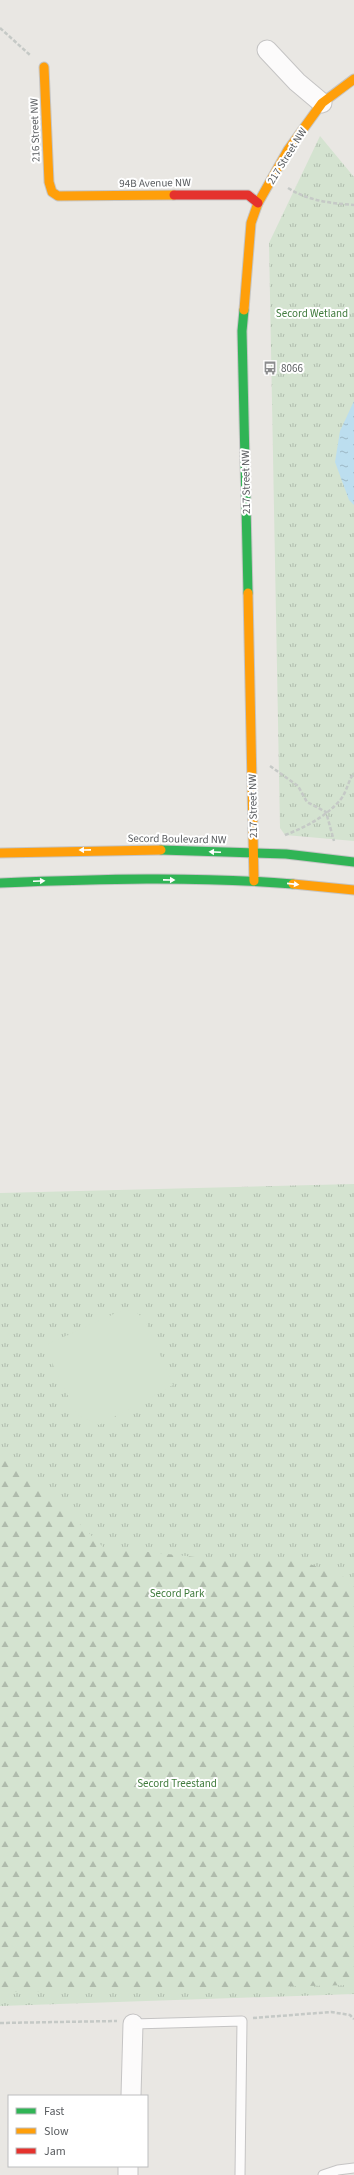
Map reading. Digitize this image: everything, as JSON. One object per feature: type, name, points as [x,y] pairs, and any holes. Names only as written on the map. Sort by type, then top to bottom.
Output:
[{"type":"street","points":[[267,50],[298,82],[322,103]]},
{"type":"street","name":"216 Street NW","points":[[44,67],[49,182],[52,192]]},
{"type":"street","name":"217 Street NW","points":[[254,881],[253,758],[242,331],[251,223],[258,203],[288,150],[322,103],[354,79]]},
{"type":"street","name":"94B Avenue NW","points":[[52,192],[58,196],[248,195],[258,203]]},
{"type":"street","name":"Secord Boulevard NW","points":[[0,853],[138,850],[254,852],[354,862]]},
{"type":"street","points":[[0,883],[77,880],[254,881],[354,890]]},
{"type":"street","points":[[130,2095],[134,2024]]},
{"type":"lane","points":[[134,2024],[242,2020],[240,2175]]},
{"type":"lane","points":[[323,2175],[338,2170],[354,2168]]},
{"type":"path","points":[[0,28],[44,67]]},
{"type":"path","points":[[272,179],[303,197],[323,202],[354,205]]},
{"type":"path","points":[[253,758],[274,768],[298,786],[307,802],[326,812],[335,842]]},
{"type":"path","points":[[284,838],[285,835],[305,827],[326,812],[340,799],[354,774]]},
{"type":"path","points":[[242,2020],[331,2012],[350,2015],[354,2019]]},
{"type":"path","points":[[0,2023],[116,2020],[134,2024]]},
{"type":"green space","name":"Secord Wetland","points":[[320,136],[354,177],[354,841],[285,835],[280,828],[269,243]]},
{"type":"green space","name":"Secord Park","points":[[354,1184],[354,1994],[0,2006],[0,1193]]},
{"type":"green space","points":[[134,1310],[145,1320],[173,1385],[99,1425],[77,1415],[44,1346],[118,1312]]},
{"type":"green space","name":"Secord Treestand","points":[[0,1455],[24,1469],[103,1547],[195,1557],[297,1559],[354,1581],[354,1985],[0,1992]]},
{"type":"water","points":[[354,401],[354,505],[349,500],[335,462],[340,431]]},
{"type":"traffic: fast","points":[[244,310],[242,331],[248,593]]},
{"type":"traffic: fast","points":[[161,850],[286,854],[354,862]]},
{"type":"traffic: fast","points":[[0,883],[110,879],[183,879],[257,881],[293,884]]},
{"type":"traffic: slow","points":[[44,67],[49,182],[52,192],[58,196],[174,195]]},
{"type":"traffic: slow","points":[[244,310],[251,223],[258,203],[288,150],[322,103],[354,79]]},
{"type":"traffic: slow","points":[[248,593],[254,881]]},
{"type":"traffic: slow","points":[[0,853],[161,850]]},
{"type":"traffic: slow","points":[[293,884],[354,890]]},
{"type":"traffic: jam","points":[[174,195],[248,195],[258,203]]},
{"type":"place","name":"8066","points":[[270,368]]}]
